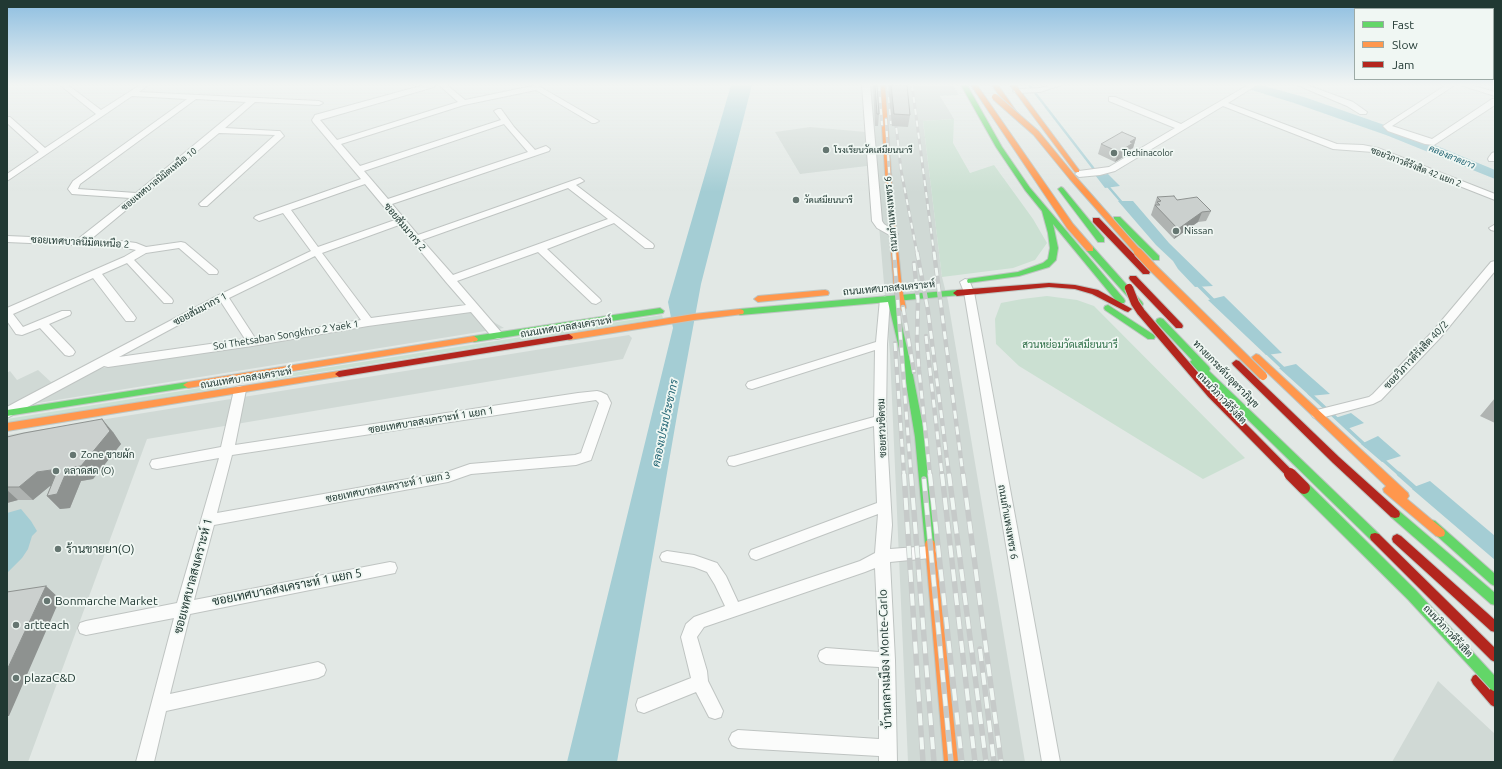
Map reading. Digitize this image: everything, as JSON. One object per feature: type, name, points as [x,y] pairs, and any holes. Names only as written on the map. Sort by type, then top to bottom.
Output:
[{"type":"main road","name":"ถนนกำแพงเพชร 6","points":[[885,121],[893,234],[895,293],[920,438],[951,762]]},
{"type":"main road","name":"ถนนวิภาวดีรังสิต","points":[[984,121],[999,147],[1023,183],[1045,212],[1151,337],[1232,426],[1446,642],[1495,702]]},
{"type":"main road","name":"ถนนวิภาวดีรังสิต","points":[[999,121],[1070,226],[1156,324],[1222,390],[1386,547],[1495,656]]},
{"type":"main road","name":"ทางยกระดับอุตราภิมุข","points":[[1001,121],[1074,224],[1128,288],[1227,392],[1301,464],[1495,646]]},
{"type":"main road","points":[[1013,121],[1018,128]]},
{"type":"main road","points":[[1021,121],[1097,221],[1188,315]]},
{"type":"main road","points":[[1022,121],[1036,133],[1072,177],[1152,267],[1263,376],[1345,452],[1495,581]]},
{"type":"main road","points":[[1039,121],[1079,174],[1118,220],[1266,366],[1321,413],[1440,533]]},
{"type":"main road","points":[[1054,179],[1106,246]]},
{"type":"main road","name":"ถนนเทศบาลสงเคราะห์","points":[[7,413],[241,384],[615,330],[694,317],[963,286],[1020,274],[1046,265],[1052,260],[1054,248],[1052,233],[1045,212]]},
{"type":"main road","points":[[1118,220],[1125,249]]},
{"type":"main road","name":"ทางยกระดับอุตราภิมุข","points":[[1126,270],[1184,332]]},
{"type":"main road","name":"ถนนเทศบาลสงเคราะห์","points":[[963,286],[1020,287],[1049,285],[1075,287],[1105,296],[1128,309]]},
{"type":"main road","points":[[1020,287],[1054,289],[1077,294],[1109,309],[1151,337]]},
{"type":"main road","points":[[1128,288],[1141,312],[1211,394],[1284,469],[1412,595],[1495,685]]},
{"type":"main road","name":"ถนนเทศบาลสงเคราะห์","points":[[752,299],[836,292]]},
{"type":"main road","name":"ถนนกำแพงเพชร 6","points":[[895,293],[915,356]]},
{"type":"main road","name":"ถนนเทศบาลสงเคราะห์","points":[[7,427],[497,335],[668,310]]},
{"type":"main road","points":[[1231,359],[1336,460],[1418,535],[1495,600]]},
{"type":"main road","name":"ถนนกำแพงเพชร 6","points":[[918,370],[922,399],[920,438]]},
{"type":"main road","points":[[1393,535],[1495,627]]},
{"type":"main road","points":[[1446,642],[1495,681]]},
{"type":"street","points":[[9,121],[44,152]]},
{"type":"street","points":[[7,178],[91,121]]},
{"type":"street","points":[[138,196],[75,192],[73,189],[76,183],[162,121]]},
{"type":"street","name":"ซอยเทศบาลนิมิตเหนือ 10","points":[[82,241],[229,121]]},
{"type":"street","name":"ซอยสัมมากร 2","points":[[317,121],[497,335]]},
{"type":"street","points":[[335,143],[405,121]]},
{"type":"street","points":[[358,170],[506,121],[533,153]]},
{"type":"street","points":[[869,121],[877,221],[880,226],[893,234]]},
{"type":"street","points":[[1166,121],[1183,128]]},
{"type":"street","points":[[1079,174],[1098,173],[1112,169],[1195,121]]},
{"type":"street","name":"ซอยวิภาวดีรังสิต 42 แยก 2","points":[[1268,121],[1336,147],[1375,150],[1495,197]]},
{"type":"street","points":[[1395,121],[1387,126],[1391,129],[1428,142],[1436,141],[1466,121]]},
{"type":"street","points":[[204,204],[280,136],[277,133],[267,132],[218,130]]},
{"type":"street","points":[[386,203],[546,149]]},
{"type":"street","points":[[259,218],[366,180]]},
{"type":"street","points":[[416,239],[580,181]]},
{"type":"street","points":[[570,185],[649,246]]},
{"type":"street","points":[[285,209],[318,251],[368,322]]},
{"type":"street","points":[[450,280],[614,220]]},
{"type":"street","name":"ซอยสัมมากร 1","points":[[7,413],[223,297],[318,251],[400,221]]},
{"type":"street","name":"ซอยเทศบาลนิมิตเหนือ 2","points":[[7,239],[82,241],[136,246],[144,250],[154,250],[180,245],[213,272]]},
{"type":"street","points":[[540,248],[596,300]]},
{"type":"street","points":[[66,314],[20,331],[7,312],[128,259],[144,250]]},
{"type":"street","points":[[128,259],[168,301]]},
{"type":"street","name":"ซอยวิภาวดีรังสิต 40/2","points":[[1321,413],[1366,402],[1377,397],[1436,335],[1495,264]]},
{"type":"street","points":[[95,273],[130,318]]},
{"type":"street","name":"ถนนกำแพงเพชร 6","points":[[963,286],[1051,762]]},
{"type":"street","name":"ซอยสวนชิดชม","points":[[882,556],[885,525],[880,420],[881,344],[895,293]]},
{"type":"street","points":[[223,297],[252,342]]},
{"type":"street","name":"Soi Thetsaban Songkhro 2 Yaek 1","points":[[99,364],[252,342],[368,322],[473,308]]},
{"type":"street","points":[[42,323],[69,352]]},
{"type":"street","points":[[752,385],[881,344]]},
{"type":"street","name":"ซอยเทศบาลสงเคราะห์ 1","points":[[145,762],[161,704],[184,607],[227,451],[241,384]]},
{"type":"street","name":"ซอยเทศบาลสงเคราะห์ 1 แยก 1","points":[[227,451],[597,395],[603,398],[605,403],[596,428]]},
{"type":"street","points":[[734,461],[880,420]]},
{"type":"street","name":"ซอยเทศบาลสงเคราะห์ 1 แยก 3","points":[[208,520],[448,477],[470,469],[576,460],[586,456],[596,428]]},
{"type":"street","points":[[158,464],[227,451]]},
{"type":"street","points":[[756,554],[884,506]]},
{"type":"street","points":[[715,711],[700,682],[689,637],[689,633],[699,622],[865,566],[882,556],[930,552]]},
{"type":"street","name":"บ้านกลางเมือง Monte-Carlo","points":[[882,556],[887,660],[888,755]]},
{"type":"street","points":[[667,557],[694,560],[712,567],[721,581],[734,610]]},
{"type":"street","name":"ซอยเทศบาลสงเคราะห์ 1 แยก 5","points":[[86,628],[184,607],[390,568]]},
{"type":"street","points":[[826,656],[887,660]]},
{"type":"street","points":[[161,704],[318,670]]},
{"type":"street","points":[[644,705],[700,682]]},
{"type":"street","points":[[738,739],[888,755]]},
{"type":"shaded area","points":[[870,121],[925,121],[923,121],[942,277],[948,301],[1025,762],[908,762],[890,354]]},
{"type":"shaded area","name":"โรงเรียนวัดเสมียนนารี","points":[[810,127],[866,132],[867,166],[800,174],[775,132]]},
{"type":"shaded area","points":[[473,310],[504,328],[7,408],[7,373],[10,371],[17,380],[38,370],[51,382],[103,368]]},
{"type":"shaded area","name":"Bonmarche Market","points":[[629,335],[632,338],[623,359],[147,439],[28,762],[7,762],[7,435]]},
{"type":"shaded area","points":[[1438,681],[1495,734],[1495,762],[1392,762]]},
{"type":"green space","points":[[923,121],[954,121],[953,143],[970,173],[994,165],[1033,219],[1047,243],[1035,260],[1013,268],[942,277]]},
{"type":"green space","name":"สวนหย่อมวัดเสมียนนารี","points":[[1047,296],[1077,300],[1094,306],[1245,458],[1203,479],[1019,366],[996,344],[995,319],[1001,303]]},
{"type":"green space","points":[[662,315],[663,318],[269,379],[273,376]]},
{"type":"green space","points":[[225,384],[228,385],[226,387],[7,424],[7,419]]},
{"type":"water","name":"คลองเปรมประชากร","points":[[721,121],[743,121],[701,284],[617,762],[567,762],[673,328],[668,302]]},
{"type":"water","points":[[1108,174],[1120,186],[1105,188],[1095,175]]},
{"type":"water","points":[[1118,201],[1133,201],[1169,243],[1213,286],[1195,287]]},
{"type":"water","points":[[1224,296],[1282,353],[1266,355],[1208,300]]},
{"type":"water","points":[[1296,364],[1330,394],[1310,396],[1279,368]]},
{"type":"water","points":[[1351,413],[1364,423],[1347,429],[1335,418]]},
{"type":"water","points":[[1378,436],[1401,456],[1382,462],[1361,444]]},
{"type":"water","points":[[1430,481],[1495,536],[1495,560],[1412,489]]},
{"type":"water","points":[[21,509],[37,531],[32,536],[28,549],[22,558],[7,573],[7,513]]},
{"type":"building","points":[[1122,132],[1136,138],[1130,142],[1133,143],[1119,152],[1101,144]]},
{"type":"building","points":[[1174,196],[1177,200],[1197,197],[1211,211],[1202,212],[1178,229],[1155,205],[1160,205],[1157,202],[1161,201],[1157,197]]},
{"type":"building","points":[[102,419],[110,431],[81,466],[68,468],[57,494],[47,496],[58,469],[37,472],[19,487],[7,487],[7,437]]},
{"type":"building","points":[[46,586],[7,670],[7,592]]},
{"type":"waterway","points":[[1057,121],[1097,173]]},
{"type":"waterway","name":"คลองลาดยาว","points":[[1359,121],[1391,132],[1495,175]]},
{"type":"waterway","points":[[1106,184],[1124,205]]},
{"type":"waterway","points":[[1197,284],[1214,301]]},
{"type":"waterway","points":[[1267,353],[1284,369]]},
{"type":"waterway","points":[[1309,393],[1366,446]]},
{"type":"waterway","points":[[1382,459],[1400,475]]},
{"type":"waterway","points":[[1399,474],[1416,489]]},
{"type":"railway","points":[[882,121],[882,125]]},
{"type":"railway","points":[[886,121],[894,253]]},
{"type":"railway","points":[[896,121],[901,170],[917,253]]},
{"type":"railway","points":[[917,121],[934,253]]},
{"type":"railway","points":[[894,252],[911,475]]},
{"type":"railway","points":[[917,252],[928,311],[949,475]]},
{"type":"railway","points":[[934,252],[963,475]]},
{"type":"railway","points":[[914,263],[918,300],[917,340],[919,370],[930,475]]},
{"type":"railway","points":[[903,307],[914,372]]},
{"type":"railway","points":[[926,336],[942,475]]},
{"type":"railway","points":[[895,343],[904,475]]},
{"type":"railway","points":[[904,474],[923,762]]},
{"type":"railway","points":[[911,474],[934,762]]},
{"type":"railway","points":[[930,474],[962,762]]},
{"type":"railway","points":[[942,474],[975,762]]},
{"type":"railway","points":[[949,474],[986,762]]},
{"type":"railway","points":[[963,474],[1001,762]]},
{"type":"railway","points":[[924,479],[951,762]]},
{"type":"railway","points":[[980,649],[994,762]]},
{"type":"traffic: fast","points":[[984,121],[999,147],[1027,189],[1121,301]]},
{"type":"traffic: fast","points":[[1061,189],[1101,240]]},
{"type":"traffic: fast","points":[[971,281],[1019,274],[1046,265],[1052,260],[1054,248],[1052,233],[1045,212]]},
{"type":"traffic: fast","points":[[1117,219],[1156,258]]},
{"type":"traffic: fast","points":[[1090,249],[1139,304]]},
{"type":"traffic: fast","points":[[740,312],[957,293]]},
{"type":"traffic: fast","points":[[891,299],[907,365],[920,437],[930,544]]},
{"type":"traffic: fast","points":[[1108,308],[1151,337]]},
{"type":"traffic: fast","points":[[474,339],[660,311]]},
{"type":"traffic: fast","points":[[1160,321],[1206,369]]},
{"type":"traffic: fast","points":[[1194,362],[1375,537]]},
{"type":"traffic: fast","points":[[7,413],[188,385]]},
{"type":"traffic: fast","points":[[1304,488],[1412,595],[1495,685]]},
{"type":"traffic: fast","points":[[1395,514],[1495,600]]},
{"type":"traffic: fast","points":[[1431,524],[1495,581]]},
{"type":"traffic: slow","points":[[884,121],[898,288],[902,308]]},
{"type":"traffic: slow","points":[[998,121],[1070,226],[1090,249]]},
{"type":"traffic: slow","points":[[1022,121],[1036,133],[1072,177],[1152,267],[1263,376]]},
{"type":"traffic: slow","points":[[1040,121],[1077,171]]},
{"type":"traffic: slow","points":[[758,299],[825,293]]},
{"type":"traffic: slow","points":[[569,337],[694,317],[740,312]]},
{"type":"traffic: slow","points":[[188,385],[474,339]]},
{"type":"traffic: slow","points":[[1256,357],[1404,496]]},
{"type":"traffic: slow","points":[[7,427],[339,374]]},
{"type":"traffic: slow","points":[[1388,489],[1440,533]]},
{"type":"traffic: slow","points":[[930,544],[951,762]]},
{"type":"traffic: jam","points":[[1096,220],[1146,272]]},
{"type":"traffic: jam","points":[[1133,278],[1179,326]]},
{"type":"traffic: jam","points":[[957,293],[1049,285],[1075,287],[1095,292],[1128,309]]},
{"type":"traffic: jam","points":[[1129,288],[1135,303],[1141,312],[1211,394],[1304,488]]},
{"type":"traffic: jam","points":[[339,374],[569,337]]},
{"type":"traffic: jam","points":[[1236,363],[1336,460],[1395,514]]},
{"type":"traffic: jam","points":[[1375,537],[1495,656]]},
{"type":"traffic: jam","points":[[1397,539],[1495,627]]},
{"type":"traffic: jam","points":[[1477,680],[1495,701]]},
{"type":"place","name":"โรงเรียนวัดเสมียนนารี","points":[[826,150]]},
{"type":"place","name":"Techinacolor","points":[[1114,153]]},
{"type":"place","name":"วัดเสมียนนารี","points":[[796,200]]},
{"type":"place","name":"Nissan","points":[[1176,231]]},
{"type":"place","name":"Zone ขายผัก","points":[[73,455]]},
{"type":"place","name":"ตลาดสด (O)","points":[[56,471]]},
{"type":"place","name":"ร้านขายยา(O)","points":[[58,549]]},
{"type":"place","name":"Bonmarche Market","points":[[47,601]]},
{"type":"place","name":"artteach","points":[[16,625]]},
{"type":"place","name":"plazaC&D","points":[[16,678]]}]
